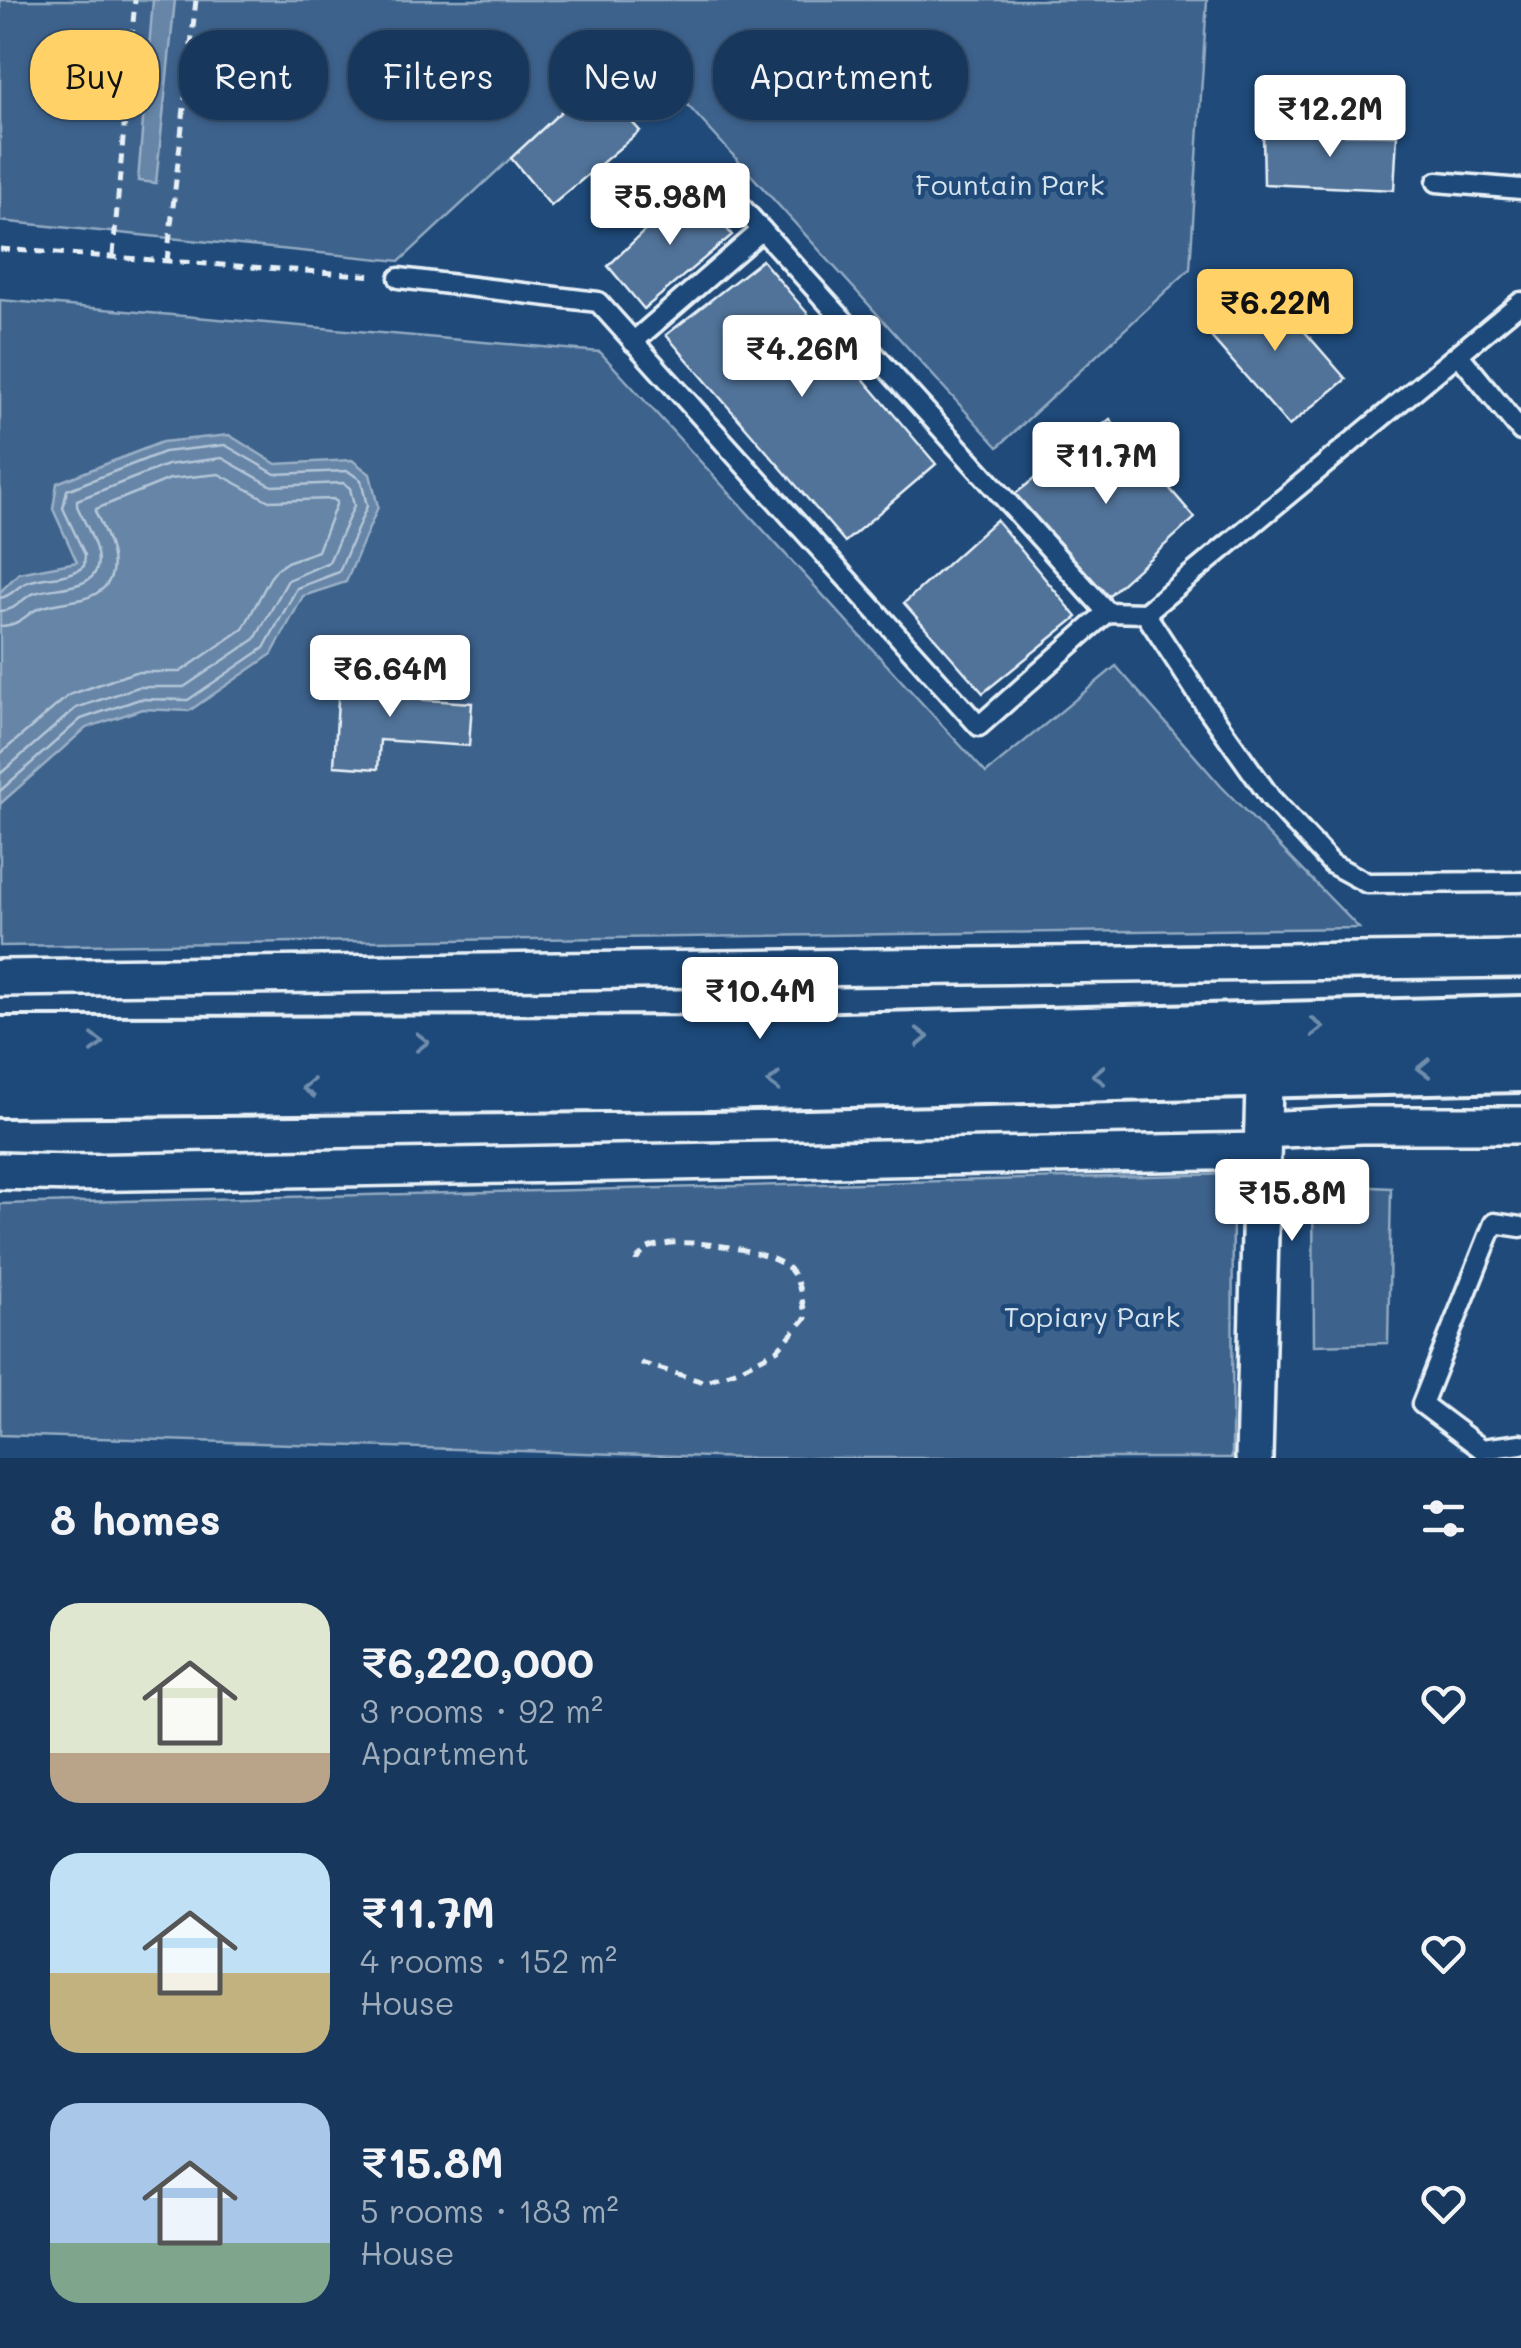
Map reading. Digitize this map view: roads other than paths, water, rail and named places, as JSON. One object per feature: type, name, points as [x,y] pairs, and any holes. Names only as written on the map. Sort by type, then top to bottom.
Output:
[{"type":"street","points":[[0,978],[1521,959]]},
{"type":"street","points":[[0,1091],[713,1084],[1265,1050],[1521,1022]]},
{"type":"street","points":[[0,1043],[722,1042],[1265,1050],[1521,1066]]},
{"type":"street","points":[[1254,1458],[1265,1050]]},
{"type":"street","points":[[0,1171],[92,1172],[1262,1141],[1361,1125],[1521,1124]]},
{"type":"lane","points":[[715,178],[1107,612]]},
{"type":"lane","points":[[1437,182],[1521,189]]},
{"type":"lane","points":[[633,342],[762,230]]},
{"type":"lane","points":[[400,278],[598,302],[979,726],[1107,612],[1146,613],[1521,302]]},
{"type":"lane","points":[[1458,354],[1521,431]]},
{"type":"lane","points":[[1146,613],[1270,797],[1332,864],[1366,884],[1521,882]]},
{"type":"lane","points":[[1521,1227],[1494,1223],[1422,1404],[1482,1448],[1521,1444]]},
{"type":"water","points":[[153,0],[175,0],[156,183],[138,181],[143,120],[159,120],[159,30],[151,30]]},
{"type":"water","points":[[229,435],[276,464],[352,460],[370,474],[378,507],[346,582],[303,596],[272,654],[189,711],[142,709],[86,728],[0,804],[0,592],[19,573],[77,562],[53,509],[57,483],[162,442]]},
{"type":"park label","name":"Fountain Park","points":[[1010,185]]},
{"type":"park label","name":"Topiary Park","points":[[1092,1317]]}]
